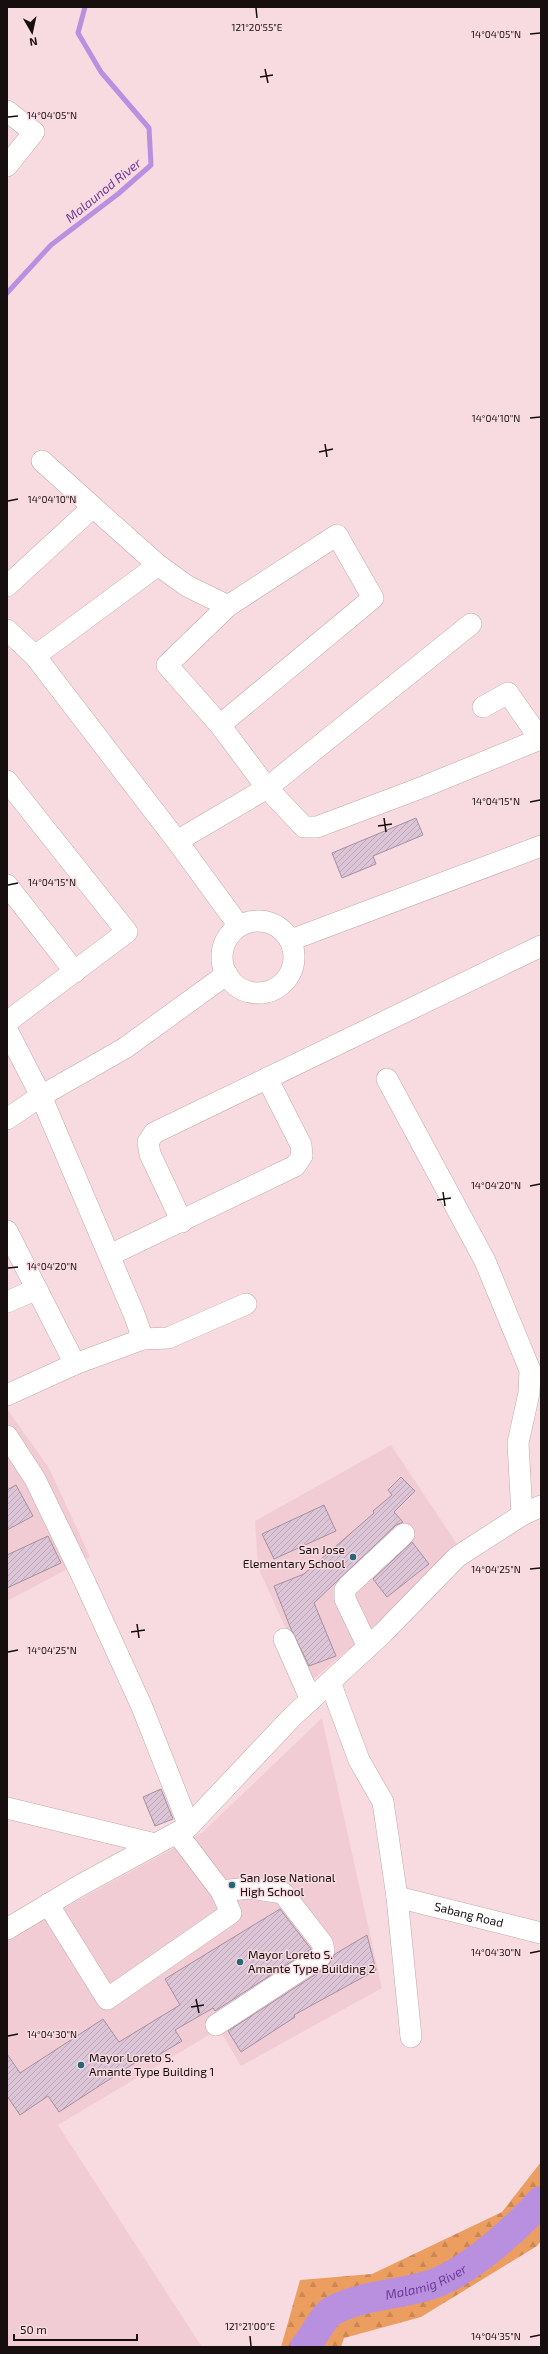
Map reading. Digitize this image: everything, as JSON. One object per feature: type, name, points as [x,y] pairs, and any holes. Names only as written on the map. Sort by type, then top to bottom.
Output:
[{"type":"street","points":[[7,111],[34,132],[7,166]]},
{"type":"street","points":[[42,461],[158,565],[187,586],[228,606]]},
{"type":"street","points":[[7,586],[93,507]]},
{"type":"street","points":[[220,725],[373,598],[337,535],[228,606],[167,665],[220,725],[267,788],[304,827],[317,827],[423,787],[540,738],[508,693],[483,708]]},
{"type":"street","points":[[35,656],[158,565]]},
{"type":"street","points":[[176,841],[267,788],[472,624]]},
{"type":"street","points":[[7,630],[35,656],[239,926]]},
{"type":"street","points":[[7,782],[127,932],[7,1022]]},
{"type":"street","points":[[291,940],[541,846]]},
{"type":"street","points":[[7,885],[75,972]]},
{"type":"street","points":[[262,920],[283,930],[291,940],[294,952],[294,964],[289,976],[275,988],[257,993],[245,990],[234,984],[226,974],[222,964],[225,943],[230,934],[239,926],[262,920]]},
{"type":"street","points":[[182,1222],[150,1154],[148,1142],[154,1133],[541,946]]},
{"type":"street","points":[[7,1119],[41,1096],[125,1048],[226,974]]},
{"type":"street","points":[[7,1030],[41,1096],[110,1255],[143,1339]]},
{"type":"street","points":[[110,1255],[182,1222],[295,1166],[302,1156],[301,1145],[267,1078]]},
{"type":"street","points":[[387,1078],[485,1260],[530,1370],[529,1393],[518,1443],[522,1515]]},
{"type":"street","points":[[7,1231],[75,1364]]},
{"type":"street","points":[[7,1302],[37,1289]]},
{"type":"street","points":[[7,1395],[75,1364],[143,1339],[168,1338],[246,1304]]},
{"type":"street","points":[[7,1436],[35,1479],[84,1580],[142,1708],[183,1830],[221,1891],[231,1913],[107,1999],[48,1904]]},
{"type":"street","points":[[7,1929],[48,1904],[183,1830],[311,1700],[368,1647],[457,1557],[522,1515],[541,1506]]},
{"type":"street","points":[[368,1647],[345,1599],[345,1590],[348,1585],[404,1534]]},
{"type":"street","points":[[284,1639],[311,1700]]},
{"type":"street","points":[[330,1682],[359,1760],[383,1802],[397,1897],[411,2037]]},
{"type":"street","points":[[7,1808],[155,1844]]},
{"type":"street","points":[[216,2025],[320,1957],[324,1950],[322,1942],[284,1892],[249,1888],[221,1891]]},
{"type":"street","name":"Sabang Road","points":[[397,1897],[541,1933]]},
{"type":"shaded area","points":[[7,1409],[49,1468],[90,1557],[7,1601]]},
{"type":"shaded area","name":"San Jose Elementary School","points":[[391,1445],[459,1547],[383,1620],[310,1682],[258,1567],[255,1521]]},
{"type":"shaded area","name":"San Jose National High School","points":[[322,1718],[382,1988],[241,2066],[219,2029],[58,2125],[202,2347],[7,2347],[7,1939],[203,1832]]},
{"type":"green space","points":[[541,2162],[541,2241],[537,2246],[421,2317],[344,2338],[341,2347],[281,2347],[300,2280],[372,2274],[502,2212]]},
{"type":"building","points":[[416,818],[423,835],[373,856],[376,864],[342,878],[332,853]]},
{"type":"building","points":[[401,1477],[415,1491],[394,1512],[403,1522],[396,1525],[314,1603],[336,1656],[309,1666],[291,1629],[274,1586],[304,1574],[374,1513],[373,1511],[392,1495],[388,1490]]},
{"type":"building","points":[[16,1485],[33,1516],[7,1530],[7,1490]]},
{"type":"building","points":[[324,1505],[336,1531],[274,1559],[262,1534]]},
{"type":"building","points":[[48,1536],[61,1563],[7,1588],[7,1555]]},
{"type":"building","points":[[412,1542],[429,1564],[387,1597],[373,1579]]},
{"type":"building","points":[[161,1789],[173,1819],[155,1826],[143,1797]]},
{"type":"building","points":[[280,1909],[311,1949],[215,2011],[213,2008],[175,2030],[182,2041],[150,2060],[147,2055],[59,2112],[48,2096],[20,2115],[7,2096],[7,2054],[20,2073],[103,2019],[119,2042],[180,2005],[165,1979]]},
{"type":"building","points":[[367,1935],[376,1970],[294,2015],[295,2017],[241,2052],[228,2031],[327,1967],[335,1954]]},
{"type":"waterway","name":"Malaunod River","points":[[7,293],[51,245],[118,194],[151,165],[149,128],[101,72],[78,33],[85,7]]},
{"type":"waterway","name":"Malamig River","points":[[305,2347],[326,2317],[332,2311],[368,2298],[418,2288],[444,2279],[475,2261],[490,2249],[518,2225],[541,2201]]},
{"type":"place","name":"San Jose Elementary School","points":[[353,1557]]},
{"type":"place","name":"San Jose National High School","points":[[232,1885]]},
{"type":"place","name":"Mayor Loreto S. Amante Type Building 2","points":[[240,1962]]},
{"type":"place","name":"Mayor Loreto S. Amante Type Building 1","points":[[81,2065]]}]
